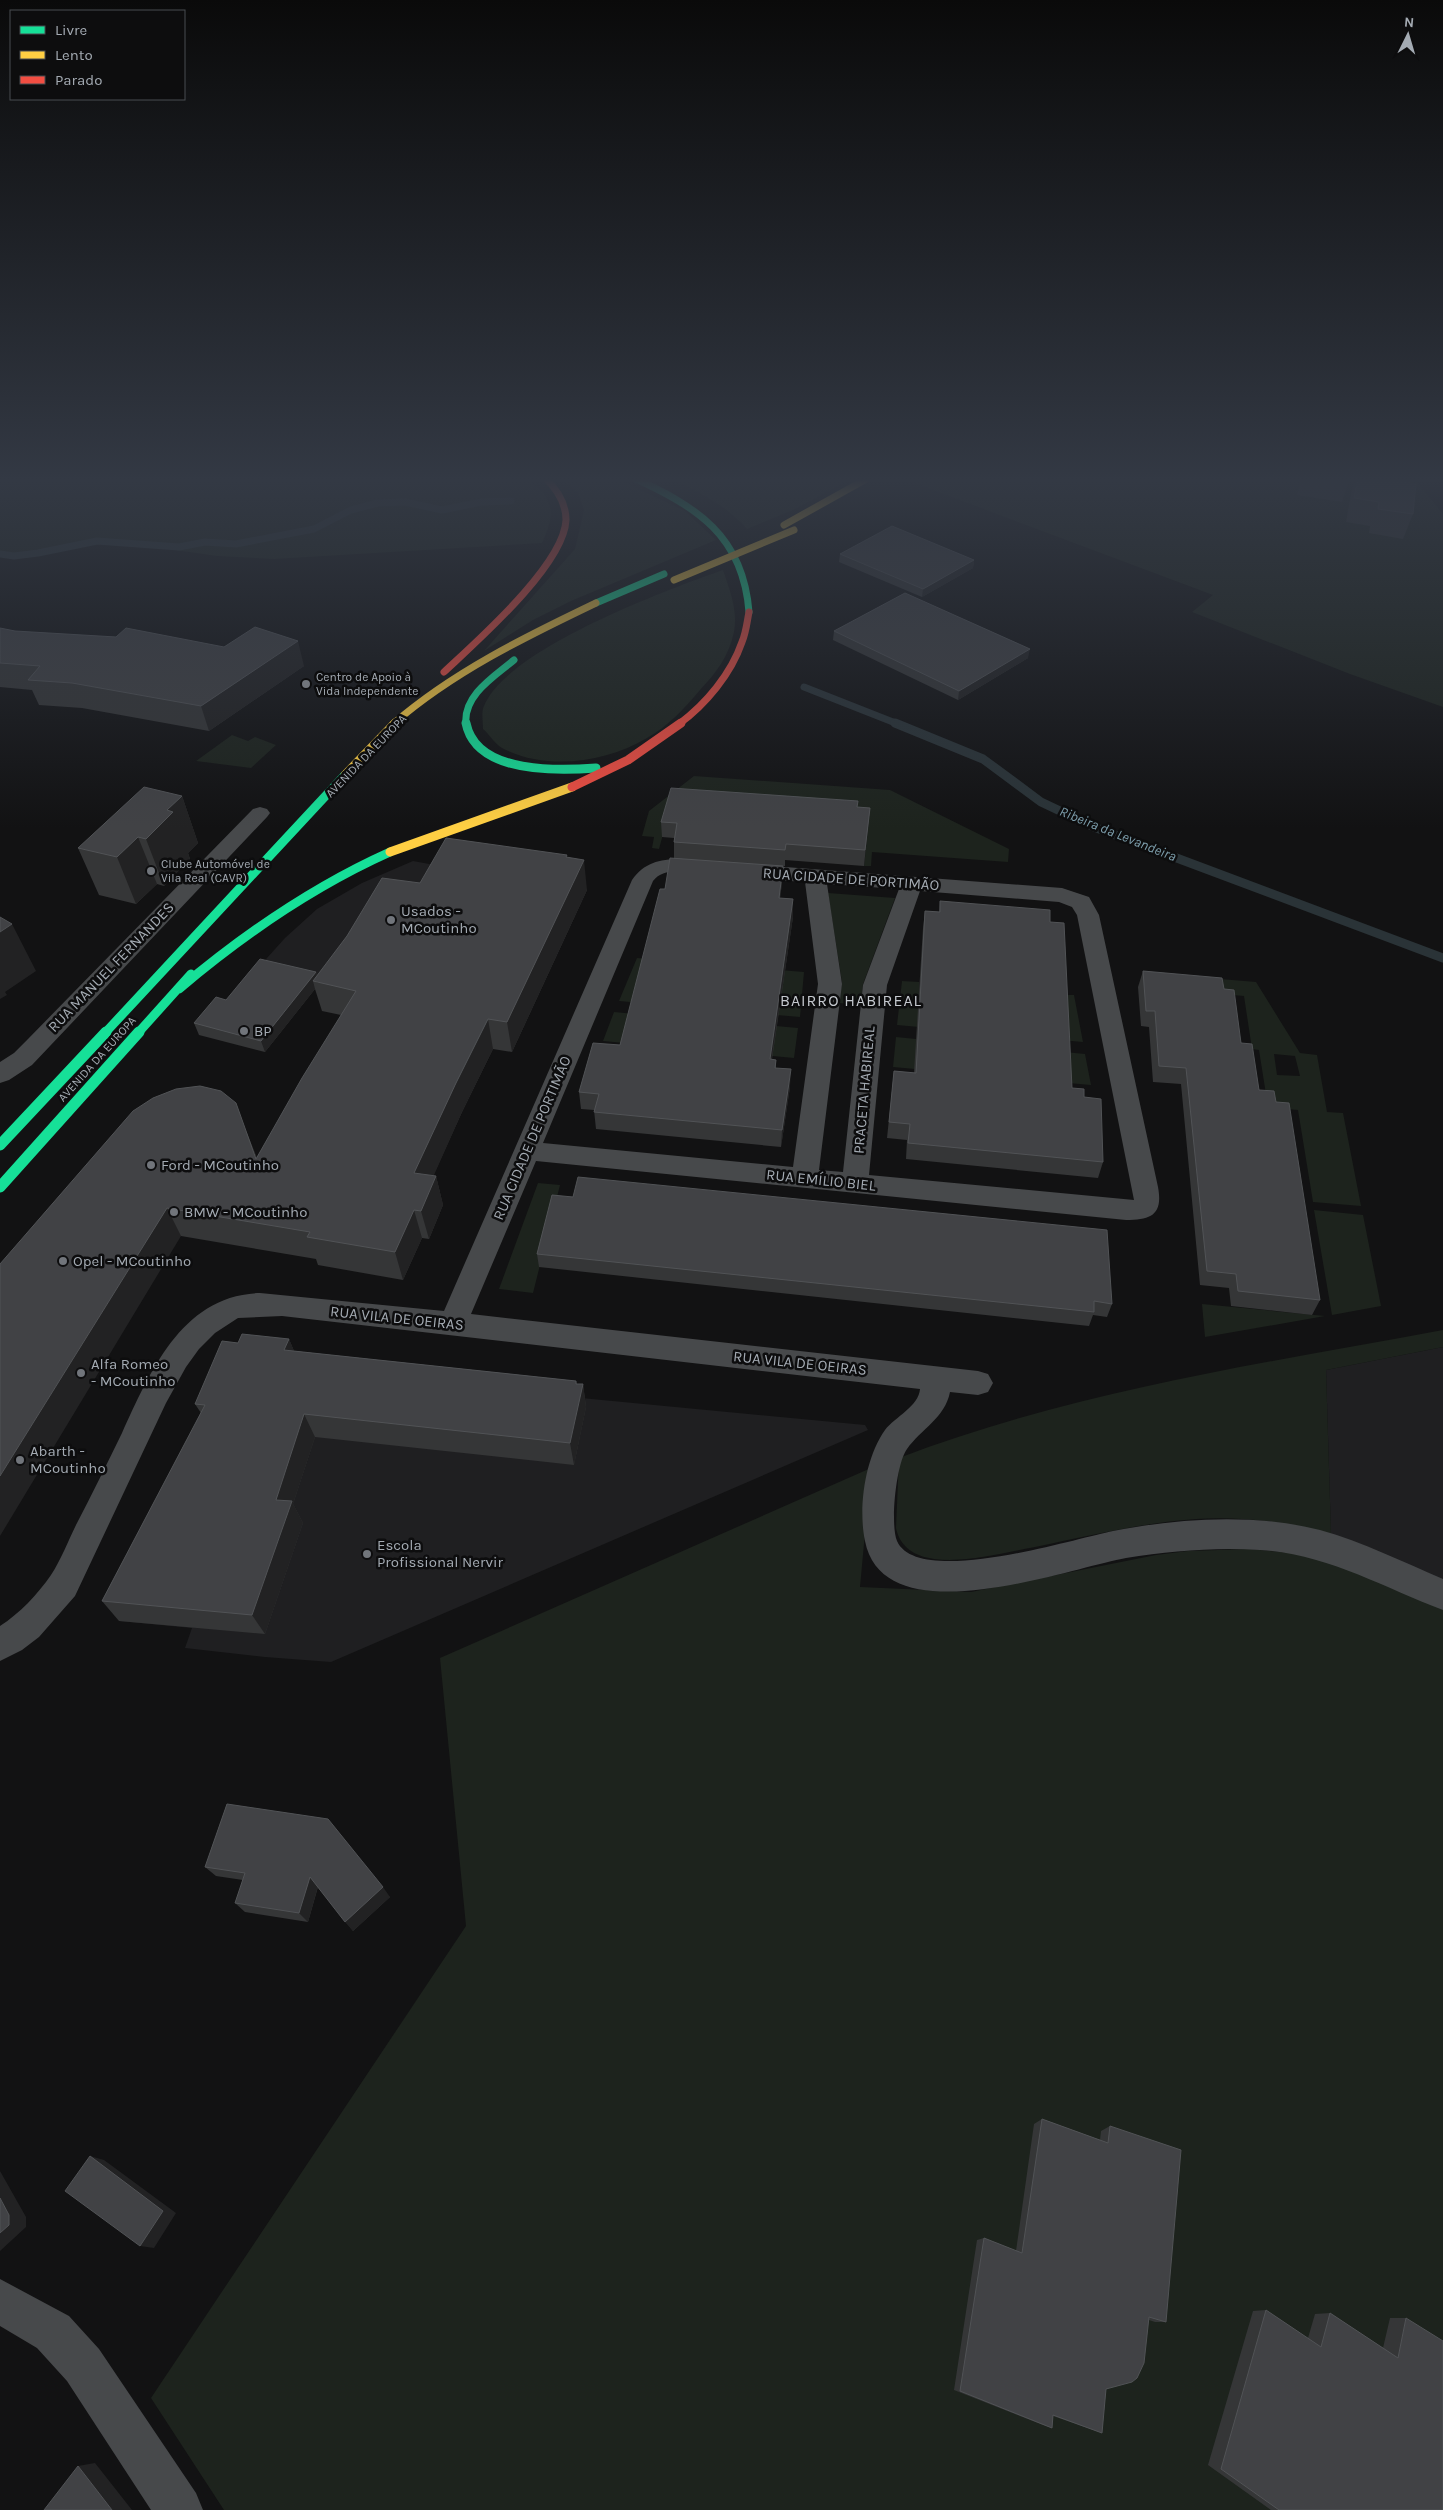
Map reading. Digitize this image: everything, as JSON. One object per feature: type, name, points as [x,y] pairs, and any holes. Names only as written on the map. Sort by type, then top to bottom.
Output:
[{"type":"main road","points":[[385,732],[416,698],[500,619],[521,594]]},
{"type":"main road","points":[[438,704],[496,655],[586,607],[622,594]]},
{"type":"main road","points":[[554,637],[636,594]]},
{"type":"main road","points":[[179,988],[259,924],[330,879],[386,854],[597,777],[630,759],[689,713],[724,676],[733,663],[746,635],[749,602],[748,594]]},
{"type":"main road","name":"AVENIDA DA EUROPA","points":[[0,1145],[385,732],[410,709],[435,691],[496,655]]},
{"type":"main road","points":[[522,656],[492,676],[467,706],[464,716],[465,726],[475,741],[490,755],[521,767],[540,770],[578,770],[611,764],[649,745]]},
{"type":"main road","name":"AVENIDA DA EUROPA","points":[[0,1187],[179,988],[207,952]]},
{"type":"street","name":"RUA MANUEL FERNANDES","points":[[0,1074],[23,1059],[37,1045],[260,813]]},
{"type":"street","name":"RUA CIDADE DE PORTIMÃO","points":[[454,1324],[643,880],[648,872],[656,868],[669,866],[1066,896],[1084,904],[1147,1200],[1145,1207],[1141,1210],[1115,1209]]},
{"type":"street","points":[[805,1178],[830,984],[815,877]]},
{"type":"street","name":"PRACETA HABIREAL","points":[[856,1184],[874,985],[912,884]]},
{"type":"street","name":"RUA EMÍLIO BIEL","points":[[527,1151],[1115,1209]]},
{"type":"street","name":"RUA VILA DE OEIRAS","points":[[0,1645],[22,1633],[45,1610],[63,1585],[168,1371],[194,1335],[224,1311],[262,1304],[978,1383]]},
{"type":"street","points":[[935,1378],[933,1400],[896,1439],[885,1461],[880,1526],[882,1545],[893,1562],[903,1568],[928,1576],[967,1578],[1151,1540],[1228,1535],[1264,1536],[1302,1541],[1330,1549],[1443,1595]]},
{"type":"street","points":[[0,2301],[52,2332],[83,2365],[179,2510]]},
{"type":"shaded area","points":[[535,594],[587,594],[533,620],[484,651]]},
{"type":"shaded area","points":[[660,594],[731,594],[735,624],[729,649],[716,671],[688,704],[654,734],[631,747],[594,758],[556,762],[537,760],[519,755],[497,744],[483,729],[482,714],[484,706],[499,685],[523,664],[555,643],[628,607]]},
{"type":"shaded area","points":[[1211,594],[1443,594],[1443,707],[1350,674],[1192,612],[1213,595]]},
{"type":"shaded area","points":[[232,735],[248,741],[255,737],[276,745],[251,768],[196,761]]},
{"type":"shaded area","points":[[694,776],[890,790],[1009,849],[1008,862],[872,852],[871,866],[864,866],[870,809],[670,809],[659,849],[652,848],[654,837],[642,836],[649,811]]},
{"type":"shaded area","points":[[413,861],[451,868],[339,988],[258,968],[285,938],[317,909],[362,883]]},
{"type":"shaded area","points":[[828,893],[895,898],[863,984],[861,1005],[839,1003],[842,982]]},
{"type":"shaded area","points":[[637,958],[804,972],[800,1017],[619,1001]]},
{"type":"shaded area","points":[[1161,974],[1256,982],[1300,1053],[1317,1055],[1327,1112],[1343,1113],[1361,1206],[1313,1202],[1298,1110],[1268,1107],[1259,1050],[1252,1049],[1244,996],[1163,989]],"holes":[[[1274,1054],[1295,1056],[1300,1076],[1277,1075]]]},
{"type":"shaded area","points":[[902,981],[919,982],[919,996],[1074,995],[1083,1042],[897,1025]]},
{"type":"shaded area","points":[[614,1012],[635,1014],[646,1045],[603,1041]]},
{"type":"shaded area","points":[[776,1026],[798,1028],[794,1058],[750,1054]]},
{"type":"shaded area","points":[[896,1037],[916,1039],[916,1055],[937,1071],[893,1067]]},
{"type":"shaded area","points":[[1065,1052],[1085,1054],[1091,1085],[1045,1081]]},
{"type":"shaded area","points":[[538,1183],[560,1185],[533,1293],[499,1289]]},
{"type":"shaded area","points":[[1314,1210],[1363,1215],[1381,1306],[1332,1315]]},
{"type":"shaded area","points":[[1202,1304],[1325,1316],[1205,1337]]},
{"type":"shaded area","points":[[1443,1330],[1443,1347],[1326,1370],[1331,1534],[1264,1521],[1230,1518],[1196,1519],[1135,1527],[984,1557],[959,1560],[934,1559],[920,1556],[909,1550],[898,1535],[896,1528],[899,1458],[965,1435],[1100,1397],[1237,1368]]},
{"type":"shaded area","points":[[1443,1347],[1443,1581],[1331,1534],[1326,1370]]},
{"type":"shaded area","name":"Escola Profissional Nervir","points":[[224,1364],[865,1425],[868,1430],[331,1662],[265,1657],[185,1648],[192,1628],[119,1621],[188,1488]]},
{"type":"shaded area","points":[[871,1468],[860,1587],[971,1592],[1156,1555],[1188,1551],[1249,1549],[1300,1554],[1322,1559],[1443,1608],[1443,2510],[224,2510],[151,2398],[466,1926],[440,1658]]},
{"type":"building","points":[[903,594],[908,594],[1030,649],[959,691],[834,631]]},
{"type":"building","points":[[255,627],[298,641],[201,706],[72,683],[28,680],[40,666],[0,663],[0,628],[15,631],[116,637],[126,628],[224,647]]},
{"type":"building","points":[[144,787],[182,796],[167,810],[173,812],[146,839],[138,837],[117,857],[78,848]]},
{"type":"building","points":[[671,788],[858,801],[857,807],[870,808],[865,850],[786,844],[785,850],[674,842],[677,823],[661,822]]},
{"type":"building","points":[[446,838],[567,855],[566,857],[584,860],[507,1022],[488,1019],[456,1083],[414,1173],[436,1176],[421,1211],[414,1210],[395,1252],[307,1237],[310,1232],[167,1208],[0,1476],[0,1264],[133,1111],[153,1098],[176,1089],[200,1086],[221,1091],[236,1103],[256,1159],[302,1078],[356,991],[313,981],[347,936],[382,878],[420,883]]},
{"type":"building","points":[[670,858],[783,866],[779,898],[793,899],[770,1059],[776,1060],[775,1068],[791,1069],[782,1130],[594,1112],[599,1094],[579,1092],[593,1043],[620,1045],[660,889],[665,889]]},
{"type":"building","points":[[940,901],[1050,910],[1050,922],[1064,923],[1072,1088],[1084,1089],[1084,1097],[1101,1099],[1103,1162],[908,1143],[910,1124],[889,1122],[894,1071],[916,1073],[925,911],[940,912]]},
{"type":"building","points":[[0,917],[12,924],[0,932]]},
{"type":"building","points":[[260,959],[316,972],[261,1041],[194,1023],[216,997],[226,1000]]},
{"type":"building","points":[[1143,971],[1222,978],[1224,989],[1234,990],[1241,1043],[1252,1044],[1259,1090],[1274,1091],[1276,1102],[1289,1103],[1320,1300],[1238,1291],[1236,1274],[1207,1271],[1186,1068],[1159,1066],[1155,1011],[1146,1011]]},
{"type":"building","points":[[578,1177],[1107,1230],[1112,1304],[1094,1301],[1094,1312],[537,1254],[552,1195],[573,1197]]},
{"type":"building","points":[[242,1334],[289,1339],[284,1350],[576,1381],[576,1384],[583,1384],[570,1443],[304,1414],[276,1500],[292,1501],[252,1615],[102,1601],[205,1405],[195,1404],[222,1341],[238,1343]]},
{"type":"building","points":[[227,1804],[328,1819],[383,1887],[345,1922],[310,1877],[299,1913],[235,1903],[245,1873],[205,1867]]},
{"type":"building","points":[[1042,2119],[1108,2143],[1110,2126],[1181,2150],[1166,2322],[1149,2317],[1144,2363],[1137,2378],[1132,2382],[1106,2389],[1102,2433],[1053,2415],[1052,2428],[960,2391],[984,2238],[1022,2253]]},
{"type":"building","points":[[90,2156],[163,2211],[140,2246],[65,2191]]},
{"type":"building","points":[[0,2198],[9,2215],[9,2225],[0,2233]]},
{"type":"building","points":[[1266,2310],[1321,2347],[1330,2313],[1398,2358],[1406,2318],[1443,2341],[1443,2510],[1279,2510],[1221,2469]]},
{"type":"building","points":[[78,2466],[112,2510],[44,2510]]},
{"type":"waterway","name":"Ribeira da Levandeira","points":[[804,687],[898,724]]},
{"type":"waterway","name":"Ribeira da Levandeira","points":[[895,723],[983,759],[1041,802],[1094,827],[1443,958]]},
{"type":"traffic: fast","points":[[596,603],[617,594]]},
{"type":"traffic: fast","points":[[748,594],[749,612]]},
{"type":"traffic: fast","points":[[514,660],[488,682],[471,702],[467,710],[466,722],[473,739],[484,750],[498,759],[513,764],[530,768],[564,770],[596,768]]},
{"type":"traffic: fast","points":[[0,1145],[345,775]]},
{"type":"traffic: fast","points":[[179,989],[253,930],[305,895],[332,879],[390,852]]},
{"type":"traffic: fast","points":[[0,1187],[191,974]]},
{"type":"traffic: slow","points":[[345,775],[391,726],[420,702],[493,655],[596,603]]},
{"type":"traffic: slow","points":[[390,852],[572,787]]},
{"type":"traffic: jam","points":[[444,672],[522,594]]},
{"type":"traffic: jam","points":[[572,787],[628,760],[657,741],[684,720],[709,696],[729,670],[743,642],[749,612]]},
{"type":"place","name":"Centro de Apoio à Vida Independente","points":[[306,684]]},
{"type":"place","name":"Clube Automóvel de Vila Real (CAVR)","points":[[151,871]]},
{"type":"place","name":"Usados - MCoutinho","points":[[391,920]]},
{"type":"place","name":"BP","points":[[244,1031]]},
{"type":"place","name":"Ford - MCoutinho","points":[[151,1165]]},
{"type":"place","name":"BMW - MCoutinho","points":[[174,1212]]},
{"type":"place","name":"Opel - MCoutinho","points":[[63,1261]]},
{"type":"place","name":"Alfa Romeo - MCoutinho","points":[[81,1373]]},
{"type":"place","name":"Abarth - MCoutinho","points":[[20,1460]]},
{"type":"place","name":"Escola Profissional Nervir","points":[[367,1554]]},
{"type":"district","name":"BAIRRO HABIREAL","points":[[851,1000]]}]
